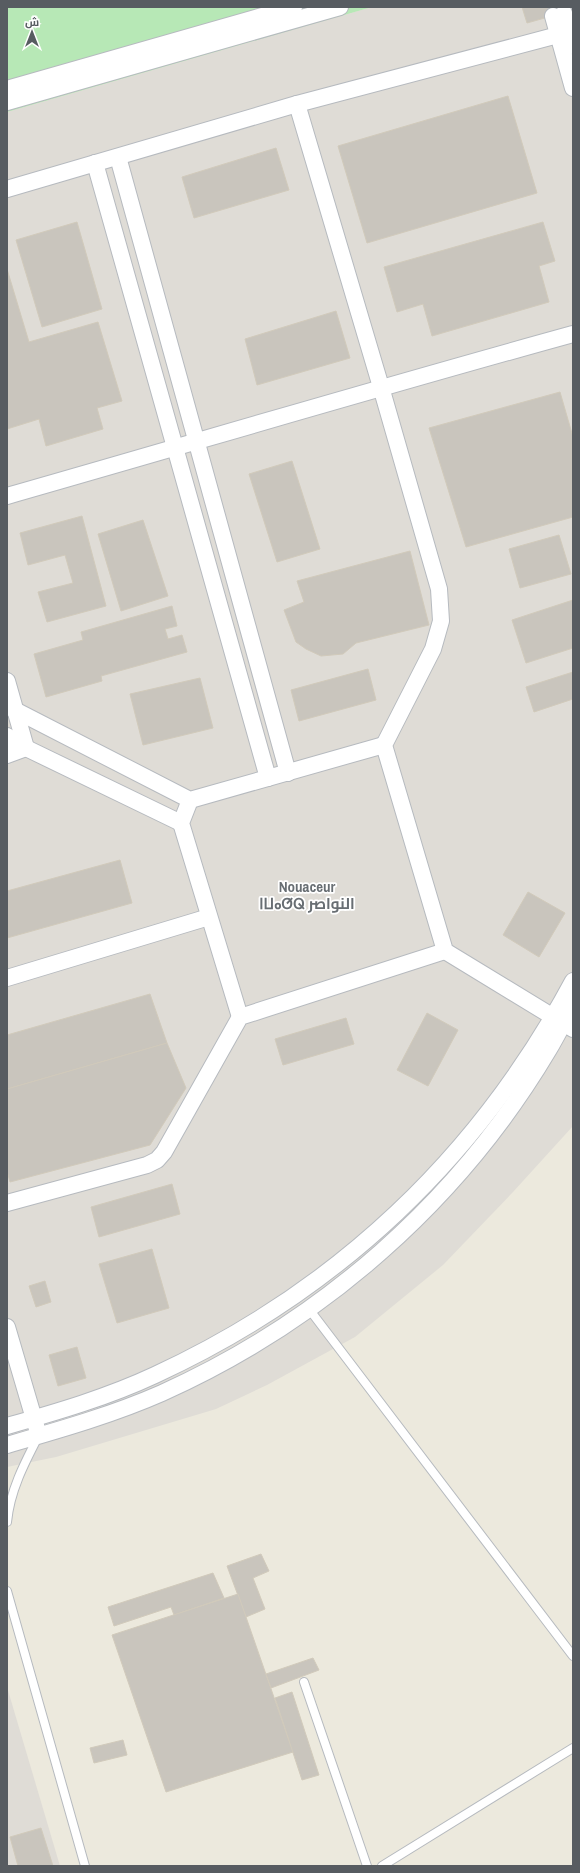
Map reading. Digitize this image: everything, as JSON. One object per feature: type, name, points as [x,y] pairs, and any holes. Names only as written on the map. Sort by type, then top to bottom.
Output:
[{"type":"street","points":[[7,89],[294,7]]},
{"type":"street","points":[[7,102],[340,7]]},
{"type":"street","points":[[558,14],[568,36],[573,88]]},
{"type":"street","points":[[7,189],[297,104],[568,36]]},
{"type":"street","points":[[297,104],[439,588],[441,621],[433,649],[384,745],[445,951],[563,1023]]},
{"type":"street","points":[[118,156],[288,772]]},
{"type":"street","points":[[95,163],[268,778]]},
{"type":"street","points":[[7,496],[197,442],[381,387],[573,334]]},
{"type":"street","points":[[7,681],[11,709],[26,748]]},
{"type":"street","points":[[11,709],[190,800],[384,745]]},
{"type":"street","points":[[7,736],[26,748],[181,823]]},
{"type":"street","points":[[7,755],[26,748]]},
{"type":"street","points":[[190,800],[181,823],[240,1017]]},
{"type":"street","points":[[7,978],[209,917]]},
{"type":"street","points":[[7,1203],[147,1165],[156,1160],[164,1152],[240,1017],[445,951]]},
{"type":"street","points":[[7,1426],[94,1399],[153,1376],[203,1352],[265,1316],[317,1281],[366,1241],[413,1198],[456,1152],[495,1103],[536,1047],[563,1023],[573,981]]},
{"type":"street","points":[[7,1445],[101,1417],[161,1393],[219,1365],[275,1333],[329,1296],[379,1255],[426,1211],[469,1163],[509,1112],[549,1051],[573,1005]]},
{"type":"street","points":[[7,1327],[39,1436]]},
{"type":"lane","points":[[309,1309],[573,1656]]},
{"type":"lane","points":[[7,1522],[8,1511],[20,1472],[39,1436]]},
{"type":"lane","points":[[7,1591],[85,1866]]},
{"type":"lane","points":[[304,1682],[367,1866]]},
{"type":"lane","points":[[382,1866],[573,1748]]},
{"type":"shaded area","points":[[372,7],[573,7],[573,1126],[513,1192],[443,1265],[355,1337],[267,1385],[216,1409],[56,1457],[7,1467],[7,112]]},
{"type":"shaded area","points":[[7,1687],[60,1866],[7,1866]]},
{"type":"green space","points":[[7,7],[372,7],[7,112]]},
{"type":"building","points":[[522,7],[573,7],[573,10],[527,23]]},
{"type":"building","points":[[508,96],[537,193],[367,243],[338,146]]},
{"type":"building","points":[[276,148],[289,190],[194,218],[182,177]]},
{"type":"building","points":[[77,222],[102,309],[42,327],[16,240]]},
{"type":"building","points":[[543,222],[555,261],[539,266],[549,302],[432,336],[423,304],[397,312],[384,267]]},
{"type":"building","points":[[7,269],[29,342],[98,322],[122,401],[97,408],[103,429],[46,446],[39,419],[7,429]]},
{"type":"building","points":[[336,311],[350,358],[257,385],[245,339]]},
{"type":"building","points":[[560,392],[573,437],[573,517],[466,547],[429,428]]},
{"type":"building","points":[[292,461],[320,549],[277,562],[249,474]]},
{"type":"building","points":[[82,516],[106,606],[47,622],[38,592],[73,583],[65,555],[28,565],[20,533]]},
{"type":"building","points":[[143,520],[168,596],[121,611],[98,534]]},
{"type":"building","points":[[559,535],[571,574],[520,588],[509,549]]},
{"type":"building","points":[[410,551],[429,625],[356,643],[343,654],[321,656],[306,649],[296,642],[284,610],[304,602],[297,581]]},
{"type":"building","points":[[573,600],[573,648],[526,663],[512,620]]},
{"type":"building","points":[[172,606],[177,626],[165,629],[168,639],[182,635],[187,652],[101,676],[102,681],[46,697],[34,654],[83,640],[81,632]]},
{"type":"building","points":[[368,669],[376,700],[299,721],[291,690]]},
{"type":"building","points":[[573,672],[573,699],[534,712],[526,687]]},
{"type":"building","points":[[200,678],[213,728],[143,745],[130,694]]},
{"type":"building","points":[[120,860],[132,903],[7,938],[7,891]]},
{"type":"building","points":[[528,892],[565,913],[539,957],[503,935]]},
{"type":"building","points":[[150,994],[167,1043],[7,1089],[7,1035]]},
{"type":"building","points":[[427,1013],[458,1030],[428,1086],[397,1070]]},
{"type":"building","points":[[346,1018],[354,1044],[283,1065],[275,1039]]},
{"type":"building","points":[[167,1043],[186,1088],[150,1145],[10,1182],[7,1171],[7,1089]]},
{"type":"building","points":[[172,1184],[180,1214],[99,1237],[91,1207]]},
{"type":"building","points":[[152,1249],[169,1308],[117,1323],[99,1264]]},
{"type":"building","points":[[45,1281],[51,1302],[36,1307],[29,1286]]},
{"type":"building","points":[[77,1347],[86,1378],[58,1386],[49,1355]]},
{"type":"building","points":[[261,1554],[269,1571],[253,1578],[265,1609],[246,1617],[227,1566]]},
{"type":"building","points":[[213,1573],[224,1598],[174,1615],[171,1607],[114,1626],[108,1607]]},
{"type":"building","points":[[238,1594],[293,1752],[166,1792],[112,1635]]},
{"type":"building","points":[[313,1658],[319,1670],[271,1688],[266,1674]]},
{"type":"building","points":[[292,1692],[319,1775],[302,1780],[275,1698]]},
{"type":"building","points":[[123,1740],[127,1755],[94,1763],[90,1748]]},
{"type":"building","points":[[41,1828],[53,1866],[18,1866],[10,1837]]},
{"type":"district","name":"Nouaceur ⵏⵡⴰⵚⵕ النواصر","points":[[307,896]]}]
